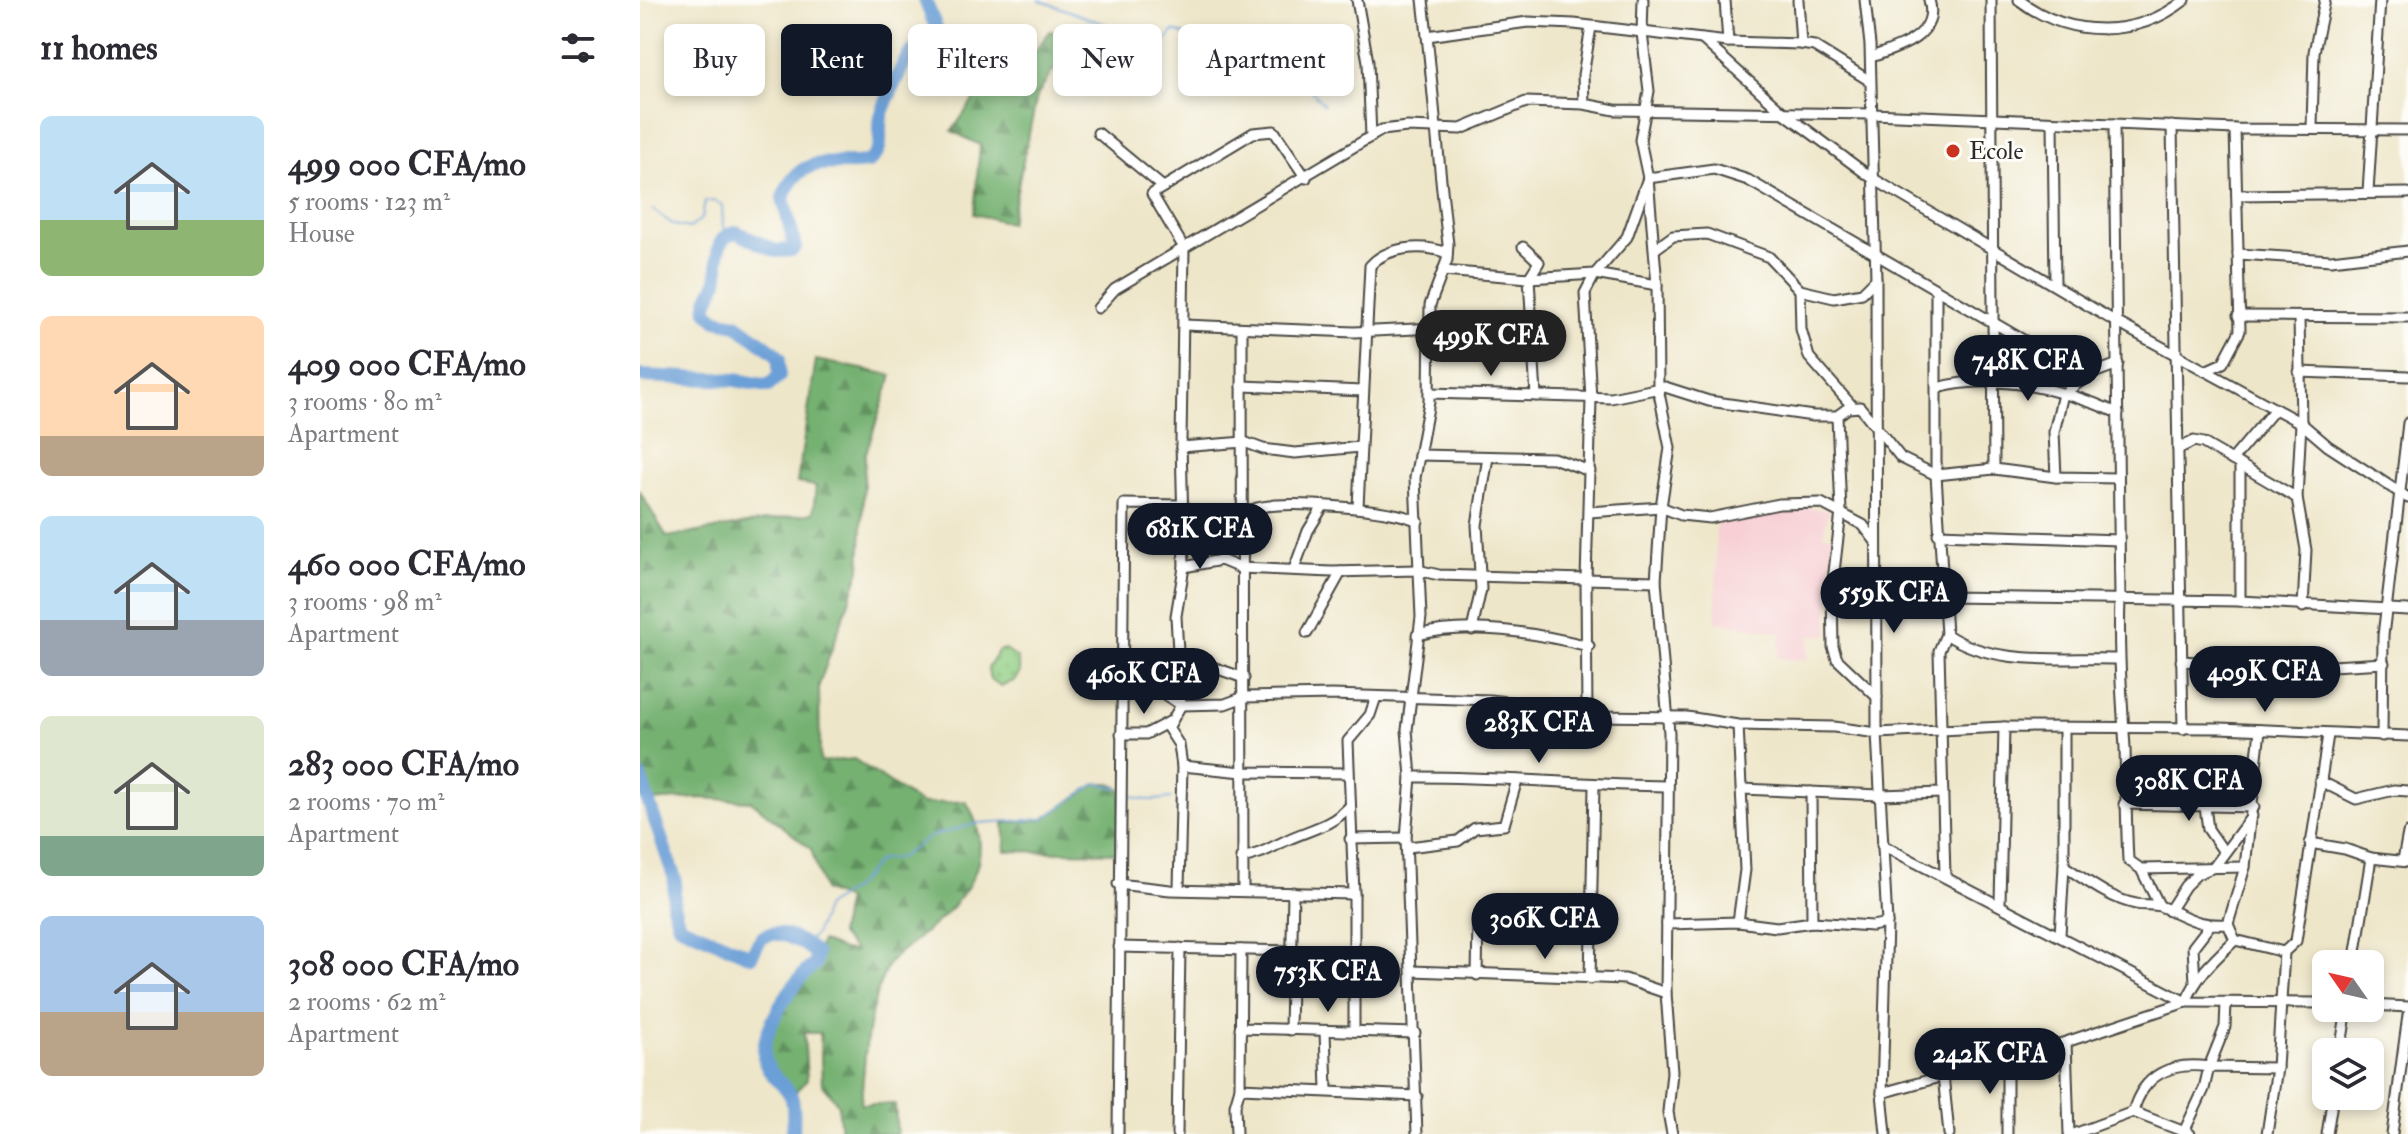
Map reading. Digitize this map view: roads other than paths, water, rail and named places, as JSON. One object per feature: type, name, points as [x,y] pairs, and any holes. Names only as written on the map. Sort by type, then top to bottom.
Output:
[{"type":"street","points":[[1357,0],[1368,62],[1371,137]]},
{"type":"street","points":[[1417,1134],[1407,842],[1411,777],[1407,730],[1421,617],[1415,487],[1429,393],[1428,328],[1433,293],[1447,253],[1423,0]]},
{"type":"street","points":[[1643,0],[1642,33],[1649,69],[1640,140],[1648,178],[1655,249],[1658,388],[1670,448],[1661,507],[1656,581],[1666,716],[1666,786],[1670,831],[1666,993],[1672,1072],[1668,1112],[1672,1134]]},
{"type":"street","points":[[1725,0],[1728,42]]},
{"type":"street","points":[[1798,0],[1801,44]]},
{"type":"street","points":[[1865,0],[1871,57],[1876,279],[1877,733],[1887,923],[1882,1093],[1886,1134]]},
{"type":"street","points":[[1871,57],[1903,44],[1927,28],[1932,17],[1929,0]]},
{"type":"street","points":[[1991,0],[1994,469]]},
{"type":"street","points":[[2019,0],[2055,21],[2106,30],[2144,23],[2185,0]]},
{"type":"street","points":[[2312,127],[2314,52],[2325,0]]},
{"type":"street","points":[[2368,192],[2380,0]]},
{"type":"street","points":[[1427,36],[1528,22],[1728,42],[1801,44],[1814,46],[1870,81]]},
{"type":"street","points":[[1584,104],[1583,75],[1591,27]]},
{"type":"street","points":[[1702,39],[1784,113],[1872,178],[2116,322],[2301,423],[2328,446],[2403,495]]},
{"type":"street","points":[[1098,308],[1115,289],[1391,127],[1461,129],[1526,102],[1584,104],[1615,110],[1645,108],[1872,114],[2235,129],[2312,127],[2408,130]]},
{"type":"street","points":[[2053,122],[2055,284]]},
{"type":"street","points":[[2114,124],[2120,599],[2117,659],[2124,804],[2128,860],[2141,869],[2159,905]]},
{"type":"street","points":[[2172,126],[2183,729]]},
{"type":"street","points":[[2205,371],[2223,363],[2240,331],[2235,129]]},
{"type":"street","points":[[1179,888],[1182,766],[1179,745],[1169,732],[1171,721],[1181,705],[1176,608],[1184,567],[1181,447],[1184,248],[1152,194],[1253,133],[1269,130],[1274,131],[1306,178]]},
{"type":"street","points":[[1098,133],[1163,187]]},
{"type":"street","points":[[1648,178],[1705,170],[1731,172],[2049,355],[2065,367],[2076,382]]},
{"type":"street","points":[[1587,716],[1589,646],[1586,580],[1591,399],[1584,301],[1587,285],[1627,237],[1648,178]]},
{"type":"street","points":[[2237,195],[2408,193]]},
{"type":"street","points":[[1655,249],[1673,236],[1707,234],[1769,257],[1800,290],[1845,298],[1862,293],[1876,279]]},
{"type":"street","points":[[1523,247],[1538,257],[1539,262],[1529,278],[1529,324],[1536,396]]},
{"type":"street","points":[[1358,507],[1366,331],[1373,262],[1388,253],[1415,248],[1447,253]]},
{"type":"street","points":[[2238,254],[2331,260],[2408,251]]},
{"type":"street","points":[[1443,271],[1529,278],[1595,274],[1657,285]]},
{"type":"street","points":[[1800,290],[1801,329],[1809,357],[1853,407]]},
{"type":"street","points":[[1936,291],[1936,475],[1946,634],[1939,651],[1945,876]]},
{"type":"street","points":[[2238,316],[2408,317]]},
{"type":"street","points":[[2299,317],[2301,423],[2297,498],[2306,550],[2303,607]]},
{"type":"street","points":[[1184,325],[1366,331],[1428,328],[1498,339],[1529,324]]},
{"type":"street","points":[[1242,328],[1244,442],[1240,568],[1244,678],[1243,890]]},
{"type":"street","points":[[2056,477],[2054,432],[2063,394],[2076,382],[2118,364]]},
{"type":"street","points":[[2299,372],[2408,376]]},
{"type":"street","points":[[1937,388],[1971,382],[1994,383],[2063,394],[2118,413]]},
{"type":"street","points":[[1242,386],[1363,391]]},
{"type":"street","points":[[1429,393],[1591,399],[1627,397],[1665,387],[1696,398],[1813,416],[1837,416],[1853,407],[1860,407],[1901,458],[1936,475],[1994,469],[2056,477],[2118,478]]},
{"type":"street","points":[[2240,601],[2236,462],[2275,409]]},
{"type":"street","points":[[1837,416],[1841,512],[1832,589],[1834,653],[1877,697]]},
{"type":"street","points":[[2382,736],[2385,611],[2403,495],[2408,423]]},
{"type":"street","points":[[2178,449],[2196,441],[2297,498]]},
{"type":"street","points":[[1181,447],[1244,442],[1276,452],[1360,447]]},
{"type":"street","points":[[1419,455],[1553,458],[1590,471]]},
{"type":"street","points":[[1472,630],[1479,606],[1481,576],[1477,525],[1488,457]]},
{"type":"street","points":[[1118,1134],[1123,505],[1129,502],[1181,505],[1221,523],[1237,523],[1257,508],[1358,507],[1396,512],[1418,521]]},
{"type":"street","points":[[1589,512],[1661,507],[1698,518],[1804,502],[1821,503],[1863,525],[1878,545]]},
{"type":"street","points":[[1294,569],[1308,531],[1322,508]]},
{"type":"street","points":[[1938,534],[2119,540]]},
{"type":"street","points":[[1184,567],[1221,560],[1240,568],[1341,572],[1417,570],[1481,576],[1656,581]]},
{"type":"street","points":[[1307,633],[1341,572]]},
{"type":"street","points":[[1943,597],[2240,601],[2303,607],[2408,610]]},
{"type":"street","points":[[1417,635],[1472,630],[1537,634],[1589,646]]},
{"type":"street","points":[[1946,634],[1969,647],[2003,656],[2117,659]]},
{"type":"street","points":[[1178,655],[1244,678]]},
{"type":"street","points":[[2181,661],[2297,668],[2384,663]]},
{"type":"street","points":[[1121,686],[1155,688],[1181,705],[1225,704],[1244,697],[1490,700],[1552,707],[1587,716],[1666,716],[1738,725],[1834,727],[1877,733],[2004,727],[2260,730],[2408,736]]},
{"type":"street","points":[[1354,1031],[1354,894],[1348,741],[1370,715],[1376,697]]},
{"type":"street","points":[[1121,734],[1146,734],[1171,721]]},
{"type":"street","points":[[1738,725],[1745,870],[1738,922]]},
{"type":"street","points":[[2000,903],[2004,727]]},
{"type":"street","points":[[2060,935],[2064,866],[2064,729]]},
{"type":"street","points":[[2235,940],[2228,924],[2245,867],[2254,811],[2260,730]]},
{"type":"street","points":[[2267,1134],[2277,1068],[2284,952],[2296,941],[2328,735]]},
{"type":"street","points":[[1182,766],[1243,772],[1348,773]]},
{"type":"street","points":[[1411,777],[1477,776],[1594,786],[1666,786]]},
{"type":"street","points":[[1350,839],[1458,841],[1475,828],[1504,825],[1517,780]]},
{"type":"street","points":[[2320,781],[2356,799],[2394,790],[2408,791]]},
{"type":"street","points":[[1590,979],[1594,786]]},
{"type":"street","points":[[1742,789],[1880,795],[1943,793]]},
{"type":"street","points":[[1811,792],[1812,922]]},
{"type":"street","points":[[2124,804],[2254,811]]},
{"type":"street","points":[[1241,858],[1265,854],[1288,840],[1327,825],[1349,807]]},
{"type":"street","points":[[2205,807],[2208,829],[2224,852]]},
{"type":"street","points":[[2169,911],[2197,874],[2214,867],[2254,811]]},
{"type":"street","points":[[2310,843],[2371,858],[2405,861],[2408,833]]},
{"type":"street","points":[[1882,845],[2000,903],[2186,1002]]},
{"type":"street","points":[[2356,950],[2371,858]]},
{"type":"street","points":[[2064,866],[2111,896],[2136,904],[2159,905],[2180,918],[2210,925],[2228,924]]},
{"type":"street","points":[[2141,869],[2245,867]]},
{"type":"street","points":[[1118,884],[1170,890],[1354,894]]},
{"type":"street","points":[[1290,1030],[1293,892]]},
{"type":"street","points":[[1477,975],[1478,924],[1482,917],[1491,913],[1593,921]]},
{"type":"street","points":[[1667,924],[1738,922],[1777,927],[1812,922],[1872,926],[1887,923]]},
{"type":"street","points":[[2195,982],[2193,947],[2210,925]]},
{"type":"street","points":[[2235,940],[2284,952]]},
{"type":"street","points":[[2186,1002],[2195,982],[2235,940]]},
{"type":"street","points":[[1119,947],[1290,951]]},
{"type":"street","points":[[1177,1134],[1180,948]]},
{"type":"street","points":[[1236,1134],[1235,1105],[1240,1088],[1241,950]]},
{"type":"street","points":[[1412,971],[1625,979],[1666,993]]},
{"type":"street","points":[[1882,1093],[2066,1042],[2186,1002],[2312,1002]]},
{"type":"street","points":[[2066,1042],[2072,1134],[2133,1112],[2186,1134],[2225,1027],[2226,1003]]},
{"type":"street","points":[[2384,1006],[2408,1007]]},
{"type":"street","points":[[2392,1134],[2408,1015]]},
{"type":"street","points":[[1240,1028],[1415,1033]]},
{"type":"street","points":[[1325,1031],[1327,1090]]},
{"type":"street","points":[[2007,1057],[2007,1134]]},
{"type":"street","points":[[2133,1112],[2139,1092],[2154,1075],[2193,1064],[2277,1068]]},
{"type":"street","points":[[1943,1075],[1949,1134]]},
{"type":"street","points":[[1240,1088],[1417,1096]]},
{"type":"street","points":[[2398,1095],[2408,1088]]},
{"type":"street","points":[[2327,1134],[2331,1110]]},
{"type":"waterway","points":[[640,376],[736,380],[768,386],[779,376],[779,358],[774,352],[736,324],[717,320],[707,311],[708,299],[717,281],[720,245],[728,235],[736,232],[776,251],[792,250],[795,247],[783,198],[790,183],[807,168],[868,162],[874,157],[879,146],[883,112],[903,65],[915,50],[934,47],[939,35],[925,0]]},
{"type":"waterway","points":[[1039,0],[1124,31],[1150,46],[1161,46],[1174,31],[1203,41],[1222,54],[1271,60],[1303,81],[1324,105]]},
{"type":"waterway","points":[[653,210],[674,225],[690,228],[702,218],[705,202],[714,201],[722,205],[723,228],[728,234]]},
{"type":"waterway","points":[[640,777],[675,879],[673,905],[679,925],[751,956],[762,938],[775,934],[798,941],[816,954],[815,964],[788,994],[772,1022],[764,1049],[767,1066],[791,1096],[793,1134]]},
{"type":"waterway","points":[[805,943],[815,935],[826,906],[854,888],[879,860],[899,858],[931,836],[979,823],[1043,819],[1097,783],[1118,788]]},
{"type":"waterway","points":[[1124,791],[1146,800],[1171,798]]},
{"type":"place","name":"Ecole","points":[[1953,151]]}]
